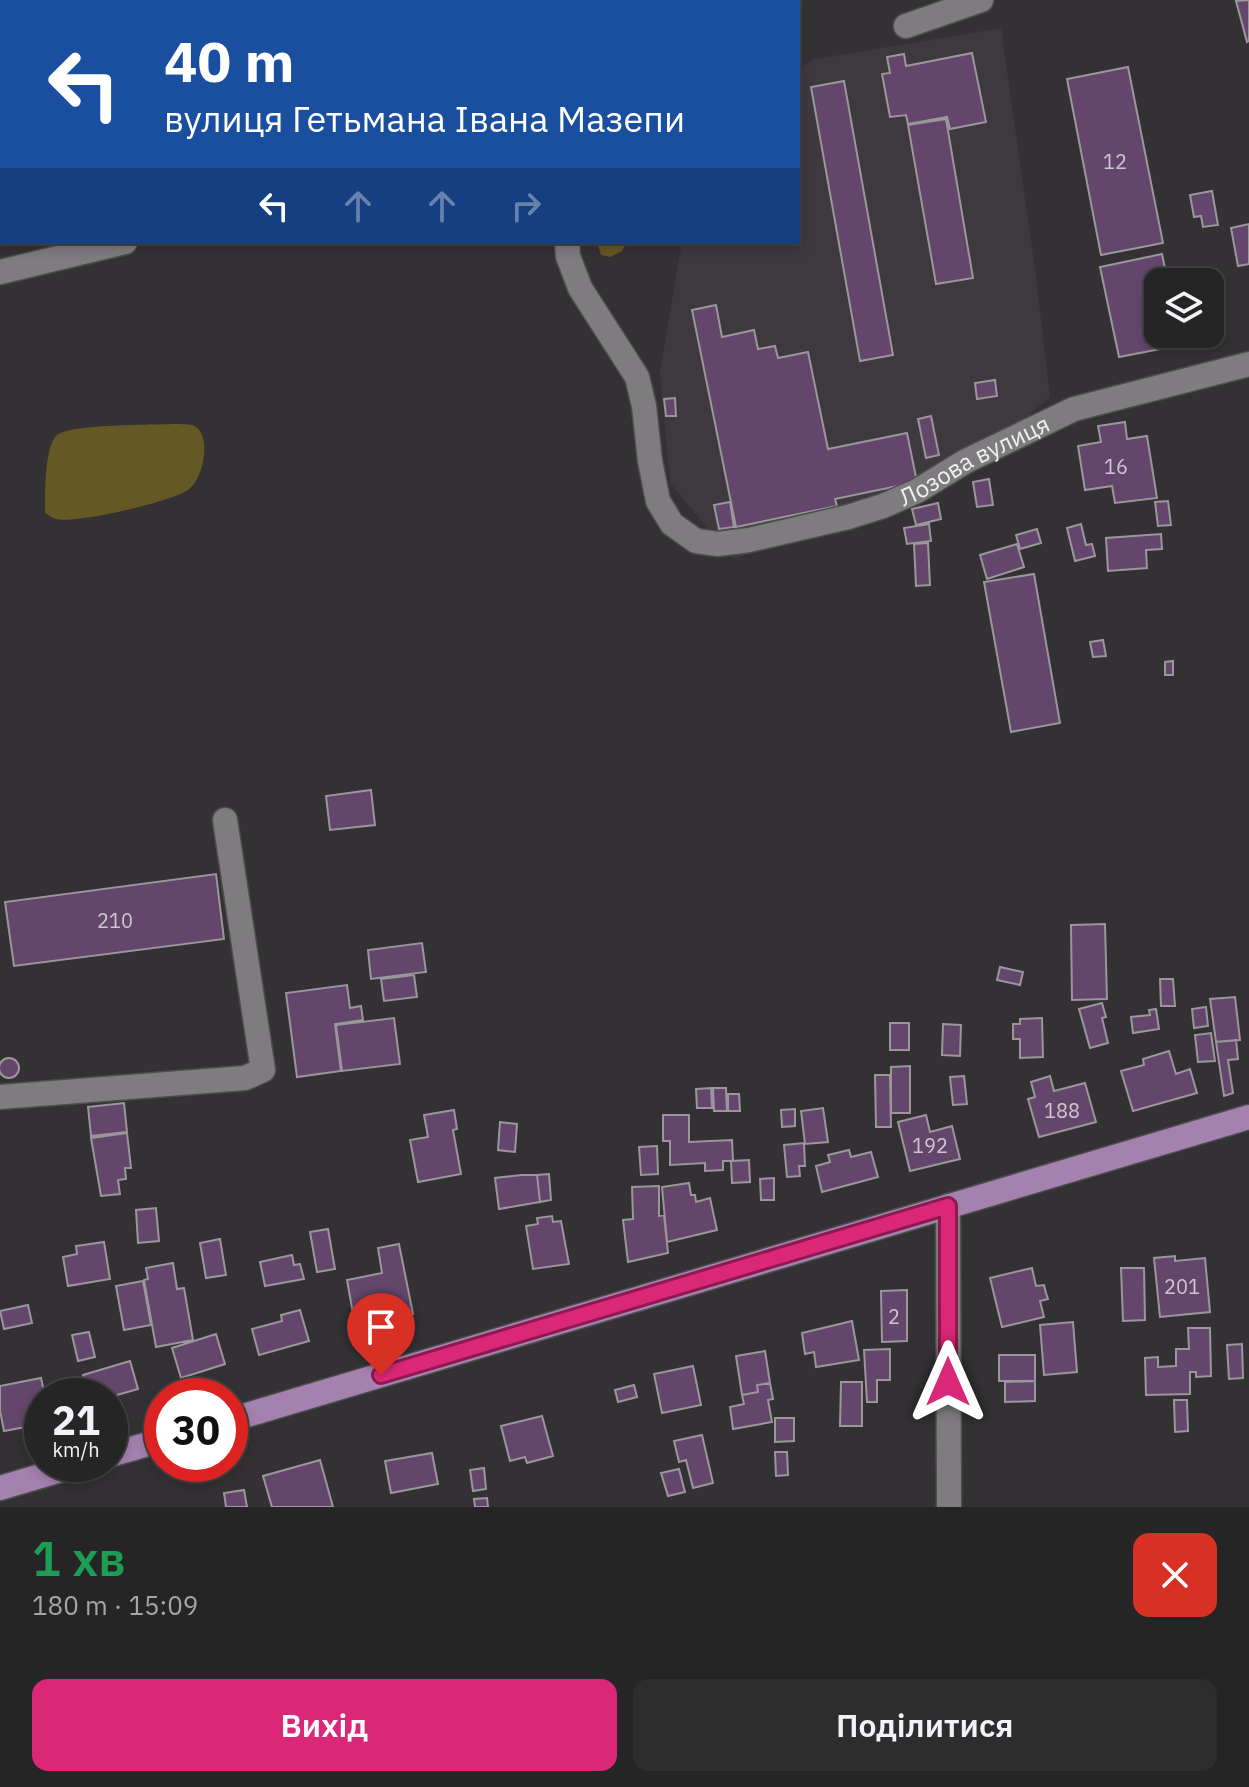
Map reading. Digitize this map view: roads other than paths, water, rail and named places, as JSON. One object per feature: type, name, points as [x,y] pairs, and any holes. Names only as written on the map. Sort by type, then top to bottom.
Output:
[{"type":"main road","points":[[248,1415],[1249,1117]]},
{"type":"main road","points":[[0,1488],[24,1481]]},
{"type":"street","points":[[906,26],[981,0]]},
{"type":"street","points":[[0,272],[117,244]]},
{"type":"street","name":"Лозова вулиця","points":[[567,244],[568,256],[580,288],[637,377],[658,501],[672,524],[696,541],[718,544],[749,540],[883,506],[917,491],[966,461],[1074,409],[1249,364]]},
{"type":"street","points":[[0,1097],[245,1078],[263,1070],[225,820]]},
{"type":"street","points":[[948,1206],[949,1507]]}]
